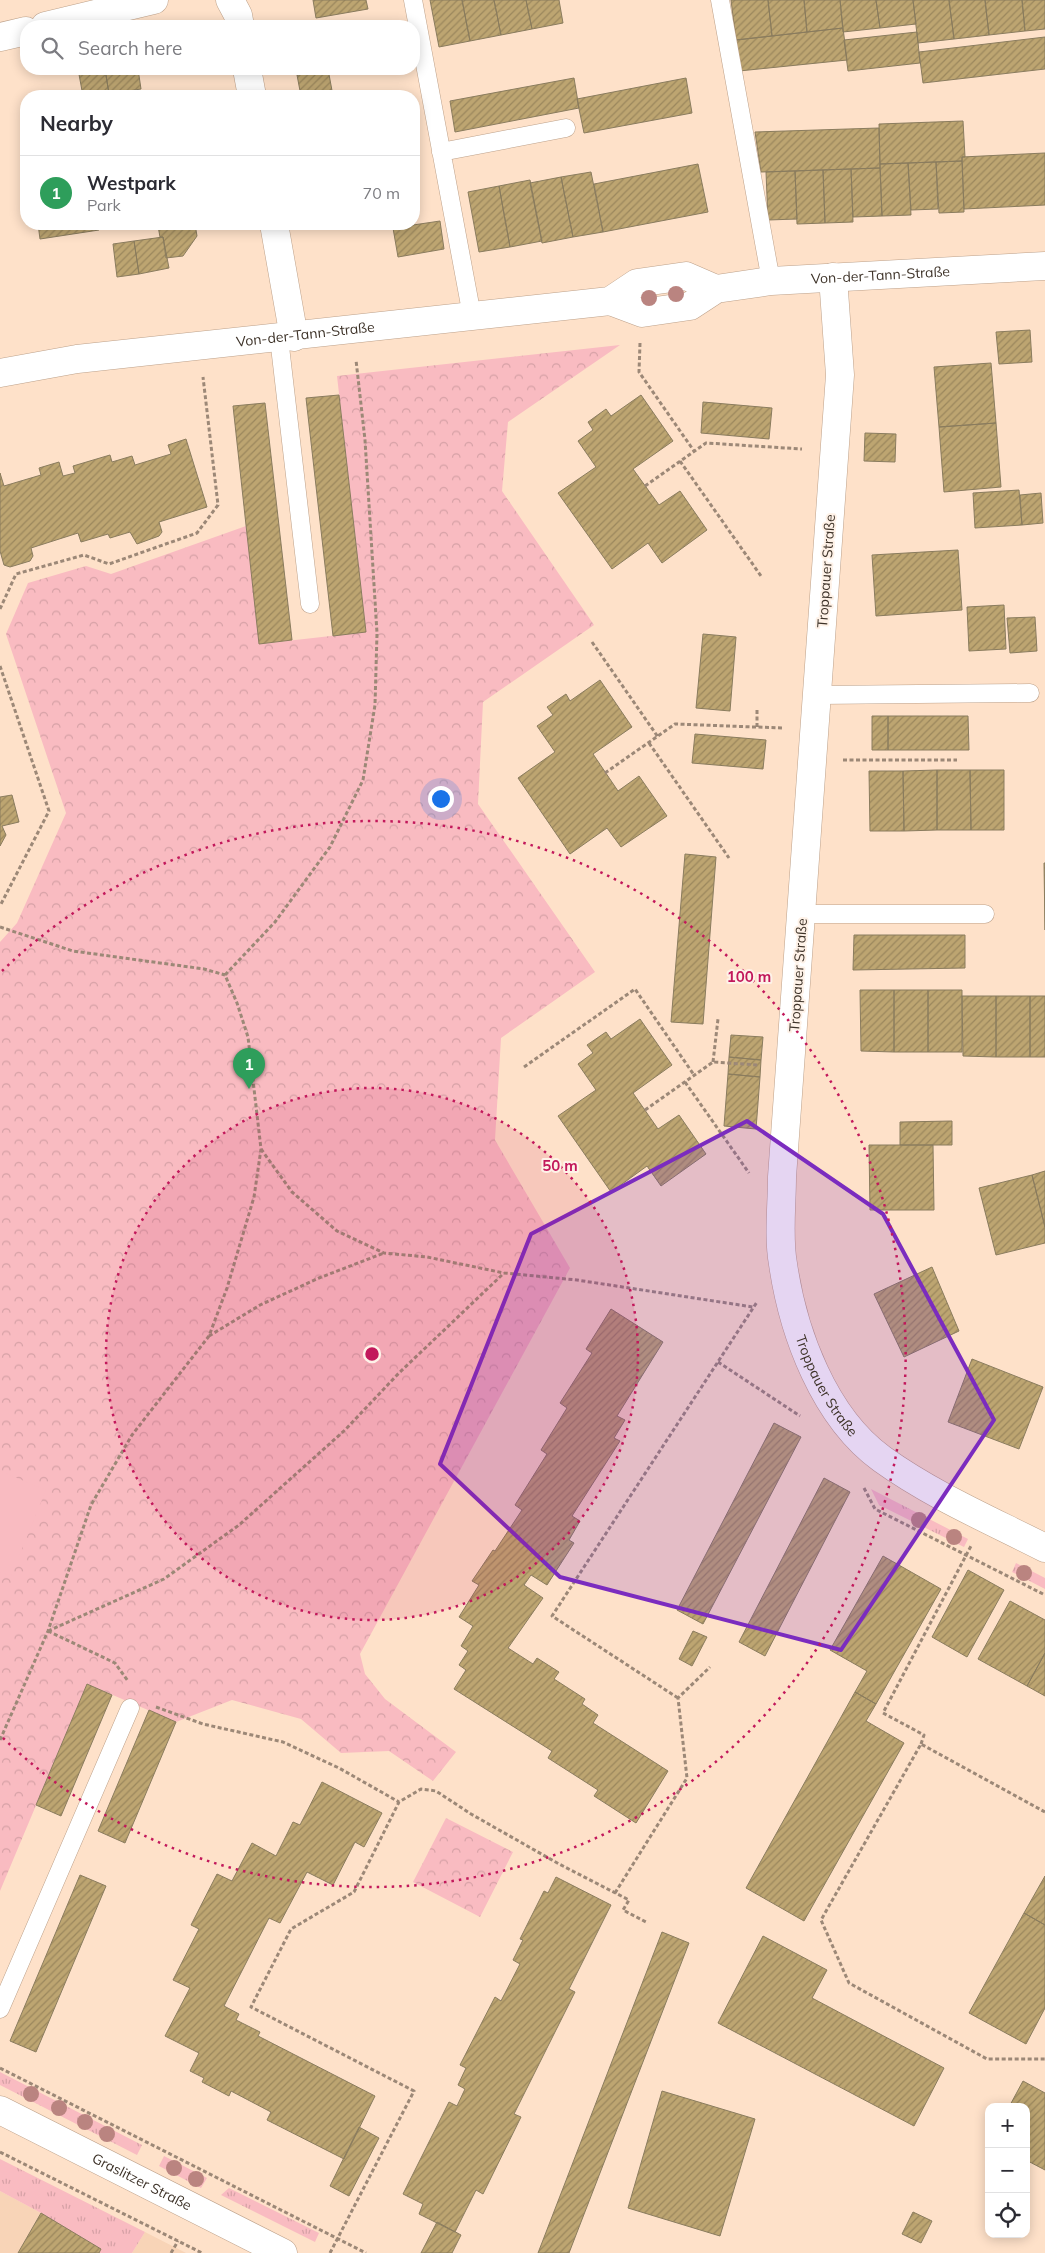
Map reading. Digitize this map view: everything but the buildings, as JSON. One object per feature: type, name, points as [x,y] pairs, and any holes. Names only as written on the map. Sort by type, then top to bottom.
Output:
[{"type":"street","points":[[70,20],[154,0]]},
{"type":"street","points":[[230,0],[239,20]]},
{"type":"street","points":[[0,37],[20,32]]},
{"type":"street","points":[[248,75],[251,90]]},
{"type":"street","points":[[275,230],[286,338]]},
{"type":"street","name":"Von-der-Tann-Straße","points":[[0,373],[77,359],[286,338],[610,301],[642,313],[690,306],[716,289],[771,281],[1045,266]]},
{"type":"street","name":"Von-der-Tann-Straße","points":[[610,301],[637,283],[686,276],[716,289]]},
{"type":"street","name":"Troppauer Straße","points":[[833,278],[840,375],[782,1177],[782,1263],[799,1336],[810,1364],[841,1417],[860,1439],[880,1458],[914,1481],[1045,1548]]},
{"type":"street","name":"Graslitzer Straße","points":[[0,2110],[283,2253]]},
{"type":"lane","points":[[413,0],[417,20]]},
{"type":"lane","points":[[720,0],[771,281]]},
{"type":"lane","points":[[420,38],[472,316]]},
{"type":"lane","points":[[441,152],[566,128]]},
{"type":"lane","points":[[286,338],[310,604]]},
{"type":"lane","points":[[818,695],[1030,693]]},
{"type":"lane","points":[[802,914],[984,914]]},
{"type":"lane","points":[[0,2009],[130,1708]]},
{"type":"path","points":[[642,313],[639,372],[694,451]]},
{"type":"path","points":[[225,975],[275,922],[330,847],[363,780],[375,705],[377,633],[365,440],[353,330]]},
{"type":"path","points":[[0,609],[16,574],[84,555],[109,564],[197,533],[218,505],[200,346]]},
{"type":"path","points":[[645,486],[706,442],[835,451]]},
{"type":"path","points":[[680,461],[761,576]]},
{"type":"path","points":[[592,642],[658,737]]},
{"type":"path","points":[[0,666],[49,811],[0,906]]},
{"type":"path","points":[[757,708],[757,727]]},
{"type":"path","points":[[606,773],[675,724],[815,729]]},
{"type":"path","points":[[649,743],[729,858]]},
{"type":"path","points":[[813,760],[957,760]]},
{"type":"path","points":[[0,927],[73,951],[204,969],[225,975]]},
{"type":"path","points":[[0,1740],[48,1631],[91,1505],[132,1434],[209,1336],[227,1288],[254,1197],[260,1149],[248,1037],[237,1003],[225,975]]},
{"type":"path","points":[[524,1066],[635,989],[694,1075]]},
{"type":"path","points":[[713,1062],[718,1019]]},
{"type":"path","points":[[645,1110],[713,1062],[791,1068]]},
{"type":"path","points":[[685,1082],[754,1180]]},
{"type":"path","points":[[260,1149],[292,1192],[337,1231],[384,1253],[427,1257],[504,1273],[576,1280],[753,1307]]},
{"type":"path","points":[[209,1336],[260,1305],[319,1278],[384,1253]]},
{"type":"path","points":[[678,1698],[552,1616],[782,1263]]},
{"type":"path","points":[[48,1631],[164,1579],[238,1525],[345,1430],[412,1361],[504,1273]]},
{"type":"path","points":[[718,1362],[806,1420]]},
{"type":"path","points":[[954,1579],[883,1713],[924,1735],[921,1744],[821,1920],[850,1984],[987,2058],[1045,2059]]},
{"type":"path","points":[[48,1631],[115,1663],[130,1683],[130,1708],[157,1707],[203,1724],[283,1742],[339,1768],[399,1802]]},
{"type":"path","points":[[678,1698],[710,1667]]},
{"type":"path","points":[[614,1893],[687,1778],[678,1698]]},
{"type":"path","points":[[921,1744],[1045,1812]]},
{"type":"path","points":[[330,2253],[414,2091],[251,2007],[291,1929],[354,1892],[399,1802],[421,1789],[436,1790],[471,1814],[629,1900],[623,1910],[648,1923]]},
{"type":"path","points":[[0,2068],[366,2253]]},
{"type":"path","points":[[0,2152],[202,2253]]},
{"type":"path","points":[[171,2253],[178,2241]]},
{"type":"highlighted area","points":[[747,1121],[883,1214],[994,1420],[841,1650],[560,1577],[440,1464],[531,1234]]},
{"type":"shaded area","points":[[0,2191],[41,2213],[99,2253],[0,2253]]},
{"type":"shaded area","points":[[145,2232],[186,2253],[132,2253]]},
{"type":"green space","points":[[620,345],[508,422],[502,491],[594,625],[483,702],[478,804],[595,972],[501,1038],[495,1140],[570,1268],[360,1654],[365,1674],[385,1699],[456,1752],[433,1781],[389,1751],[341,1753],[301,1719],[232,1700],[176,1722],[87,1684],[0,1891],[0,942],[17,923],[66,813],[6,634],[28,583],[86,566],[111,574],[246,526],[260,644],[366,632],[337,376]]},
{"type":"green space","points":[[0,1471],[46,1490],[11,1576],[0,1572]]},
{"type":"green space","points":[[871,1489],[968,1539],[964,1547],[879,1505]]},
{"type":"green space","points":[[1016,1563],[1045,1578],[1045,1589],[1012,1572]]},
{"type":"green space","points":[[446,1818],[513,1852],[480,1917],[413,1882]]},
{"type":"green space","points":[[0,2072],[142,2145],[137,2155],[0,2085]]},
{"type":"green space","points":[[164,2156],[207,2178],[201,2188],[159,2166]]},
{"type":"green space","points":[[0,2159],[145,2232],[132,2253],[99,2253],[41,2213],[0,2191]]},
{"type":"green space","points":[[229,2188],[319,2233],[315,2242],[221,2195]]},
{"type":"place","name":"Westpark","points":[[249,1089]]}]
